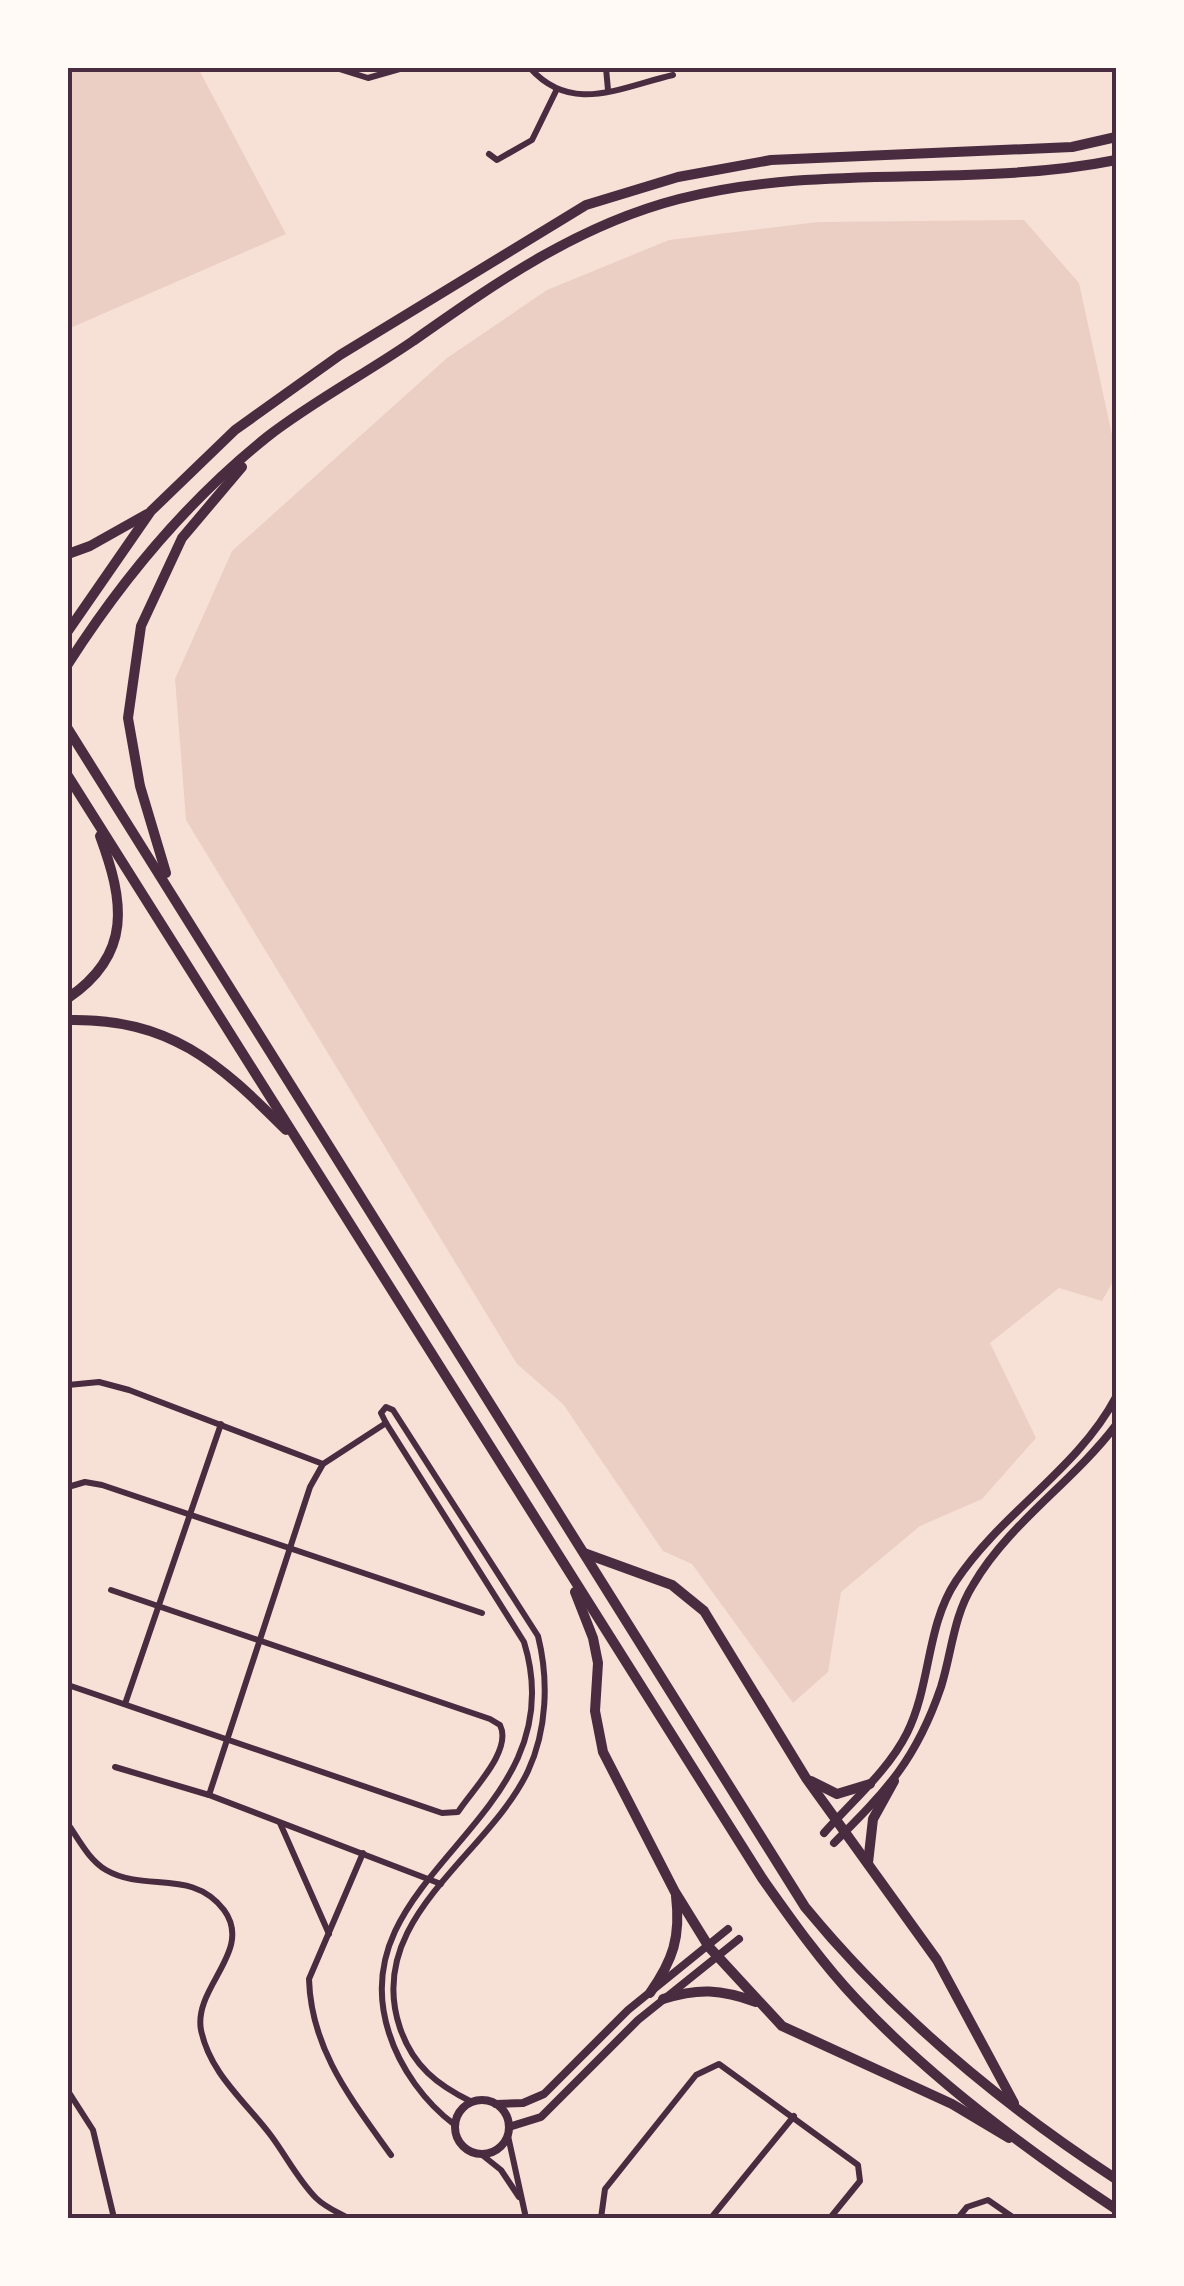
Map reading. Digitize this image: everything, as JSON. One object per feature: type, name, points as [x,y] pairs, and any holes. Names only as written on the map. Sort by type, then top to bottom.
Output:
[{"type":"main road","points":[[68,631],[151,512],[223,440],[284,393],[586,205],[678,177],[771,160],[1072,147],[1116,136]]},
{"type":"main road","points":[[70,660],[124,582],[186,510],[269,436],[505,275],[598,226],[663,204],[781,182],[1068,170],[1116,160]]},
{"type":"main road","points":[[174,895],[140,786],[128,718],[141,626],[182,538],[269,436]]},
{"type":"main road","points":[[68,554],[151,512]]},
{"type":"main road","points":[[68,729],[806,1907],[866,1978],[1028,2119],[1116,2179]]},
{"type":"main road","points":[[68,776],[762,1878],[854,1998],[910,2052],[1064,2175]]},
{"type":"main road","points":[[68,998],[97,973],[118,934],[117,886],[93,816]]},
{"type":"main road","points":[[68,1020],[116,1022],[181,1041],[230,1074],[301,1145]]},
{"type":"main road","points":[[583,1553],[689,1595],[704,1611],[806,1778],[937,1960],[992,2067],[1028,2119]]},
{"type":"main road","points":[[568,1572],[593,1638],[598,1663],[596,1711],[603,1752],[675,1892],[709,1947],[756,2002],[803,2039],[952,2104],[1116,2210]]},
{"type":"main road","points":[[806,1778],[837,1794],[870,1784]]},
{"type":"main road","points":[[868,1863],[873,1819],[894,1781]]},
{"type":"main road","points":[[650,1993],[670,1964],[677,1943],[675,1892]]},
{"type":"main road","points":[[663,2000],[696,1989],[726,1991],[756,2002]]},
{"type":"street","points":[[336,68],[368,78],[403,68]]},
{"type":"street","points":[[530,68],[556,91],[579,97],[674,75]]},
{"type":"street","points":[[606,68],[608,90]]},
{"type":"street","points":[[489,154],[496,160],[532,140],[556,91]]},
{"type":"street","points":[[68,1385],[100,1382],[323,1464]]},
{"type":"street","points":[[824,1833],[870,1784],[908,1732],[926,1679],[936,1625],[953,1584],[1008,1516],[1081,1444],[1116,1397]]},
{"type":"street","points":[[455,2125],[436,2112],[393,2047],[381,2001],[382,1965],[391,1936],[431,1877],[518,1765],[529,1734],[532,1677],[524,1642],[381,1413],[390,1408],[538,1636],[544,1660],[542,1714],[528,1770],[404,1937],[395,1969],[394,2003],[404,2041],[420,2068],[435,2082],[472,2102],[523,2103],[544,2094],[650,1993],[728,1929]]},
{"type":"street","points":[[209,1796],[310,1486],[323,1464],[386,1423]]},
{"type":"street","points":[[125,1704],[221,1424]]},
{"type":"street","points":[[834,1843],[894,1781],[920,1743],[942,1681],[953,1627],[971,1587],[994,1553],[1092,1457],[1116,1426]]},
{"type":"street","points":[[68,1487],[84,1482],[102,1485],[482,1613]]},
{"type":"street","points":[[68,1685],[453,1814],[484,1776],[503,1739],[500,1725],[490,1720],[111,1590]]},
{"type":"street","points":[[115,1767],[209,1796],[441,1884]]},
{"type":"street","points":[[280,1823],[330,1935]]},
{"type":"street","points":[[68,1824],[94,1860],[107,1870],[124,1878],[188,1884],[203,1890],[224,1911],[232,1925],[232,1942],[203,1999],[201,2028],[210,2055],[225,2082],[258,2119],[314,2195],[348,2218]]},
{"type":"street","points":[[363,1853],[309,1979],[320,2042],[336,2076],[391,2155]]},
{"type":"street","points":[[481,2154],[495,2151],[509,2131],[541,2117],[663,2000],[720,1959],[739,1939]]},
{"type":"street","points":[[601,2218],[606,2189],[702,2069],[727,2067],[858,2164],[860,2181],[830,2218]]},
{"type":"street","points":[[68,2091],[93,2130],[114,2218]]},
{"type":"street","points":[[472,2102],[460,2110],[455,2125],[459,2141],[501,2170],[522,2202]]},
{"type":"street","points":[[496,2104],[509,2131],[526,2218]]},
{"type":"street","points":[[711,2218],[794,2116]]},
{"type":"street","points":[[958,2218],[967,2207],[988,2200],[1014,2218]]},
{"type":"shaded area","points":[[68,68],[198,68],[286,234],[68,329]]},
{"type":"shaded area","points":[[1024,220],[1079,283],[1116,453],[1116,1276],[1102,1301],[1059,1288],[990,1343],[1036,1438],[982,1499],[920,1526],[841,1592],[828,1672],[793,1703],[692,1564],[663,1551],[563,1404],[517,1364],[186,820],[175,679],[232,551],[447,358],[547,290],[669,240],[818,222]]}]
